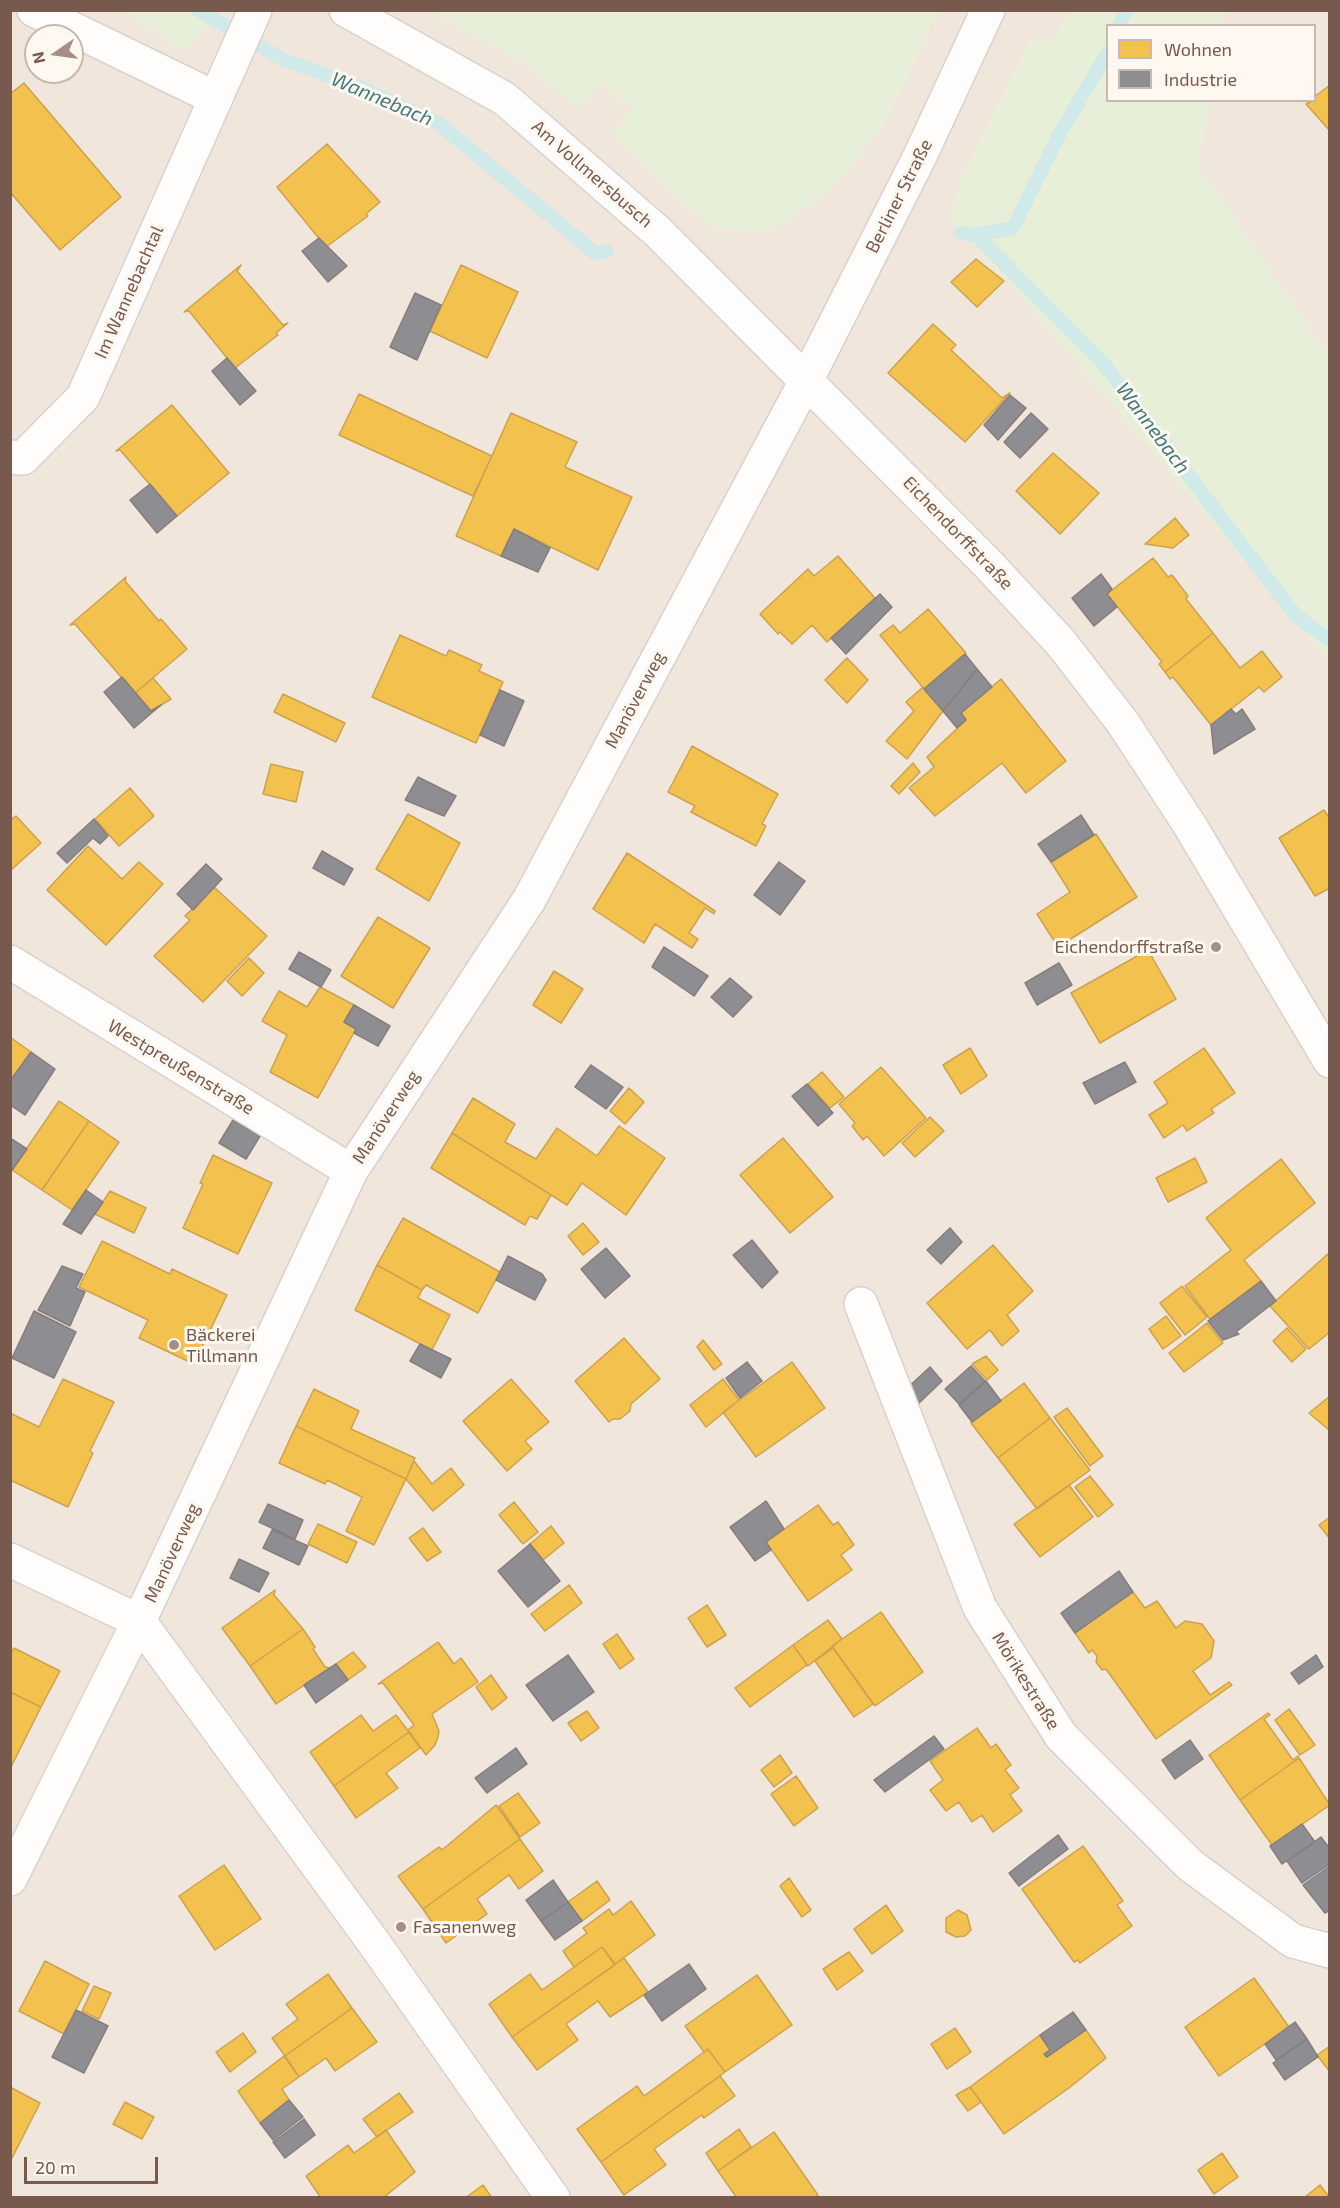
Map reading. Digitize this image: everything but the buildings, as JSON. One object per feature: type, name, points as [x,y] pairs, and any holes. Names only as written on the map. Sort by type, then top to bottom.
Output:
[{"type":"street","points":[[34,10],[215,98]]},
{"type":"street","name":"Im Wannebachtal","points":[[10,457],[23,459],[82,397],[255,10]]},
{"type":"street","name":"Am Vollmersbusch","points":[[346,10],[505,99],[658,232],[807,379]]},
{"type":"street","name":"Berliner Straße","points":[[807,379],[919,158],[988,10]]},
{"type":"street","name":"Eichendorffstraße","points":[[807,379],[989,565],[1061,643],[1123,723],[1189,824],[1329,1061]]},
{"type":"street","name":"Manöverweg","points":[[10,1879],[139,1621],[351,1171],[529,900],[807,379]]},
{"type":"street","name":"Westpreußenstraße","points":[[10,962],[351,1171]]},
{"type":"street","name":"Mörikestraße","points":[[861,1304],[981,1608],[1061,1736],[1190,1865],[1293,1941],[1329,1951]]},
{"type":"street","points":[[10,1560],[139,1621],[333,1886],[553,2198]]},
{"type":"shaded area","points":[[11,11],[1329,11],[1329,2197],[11,2197]]},
{"type":"green space","points":[[121,11],[216,11],[186,52]]},
{"type":"green space","points":[[430,11],[939,11],[880,132],[825,195],[785,223],[758,231],[718,228],[695,214],[612,134],[632,108],[601,84],[581,108],[507,53]]},
{"type":"green space","points":[[1070,11],[1226,11],[1223,24],[1106,24],[1106,102],[1210,102],[1198,166],[1329,355],[1329,660],[1013,288],[950,221],[959,184],[1030,39],[1052,41]]},
{"type":"waterway","name":"Wannebach","points":[[198,10],[284,60],[355,85],[438,123],[595,253],[607,251]]},
{"type":"waterway","points":[[1120,24],[1126,10]]},
{"type":"waterway","points":[[976,235],[1013,228],[1059,135],[1106,55]]},
{"type":"waterway","name":"Wannebach","points":[[961,233],[976,235],[1103,363],[1296,616],[1330,640]]},
{"type":"place","name":"Eichendorffstraße","points":[[1216,947]]},
{"type":"place","name":"Bäckerei Tillmann","points":[[174,1345]]},
{"type":"place","name":"Fasanenweg","points":[[401,1927]]}]
